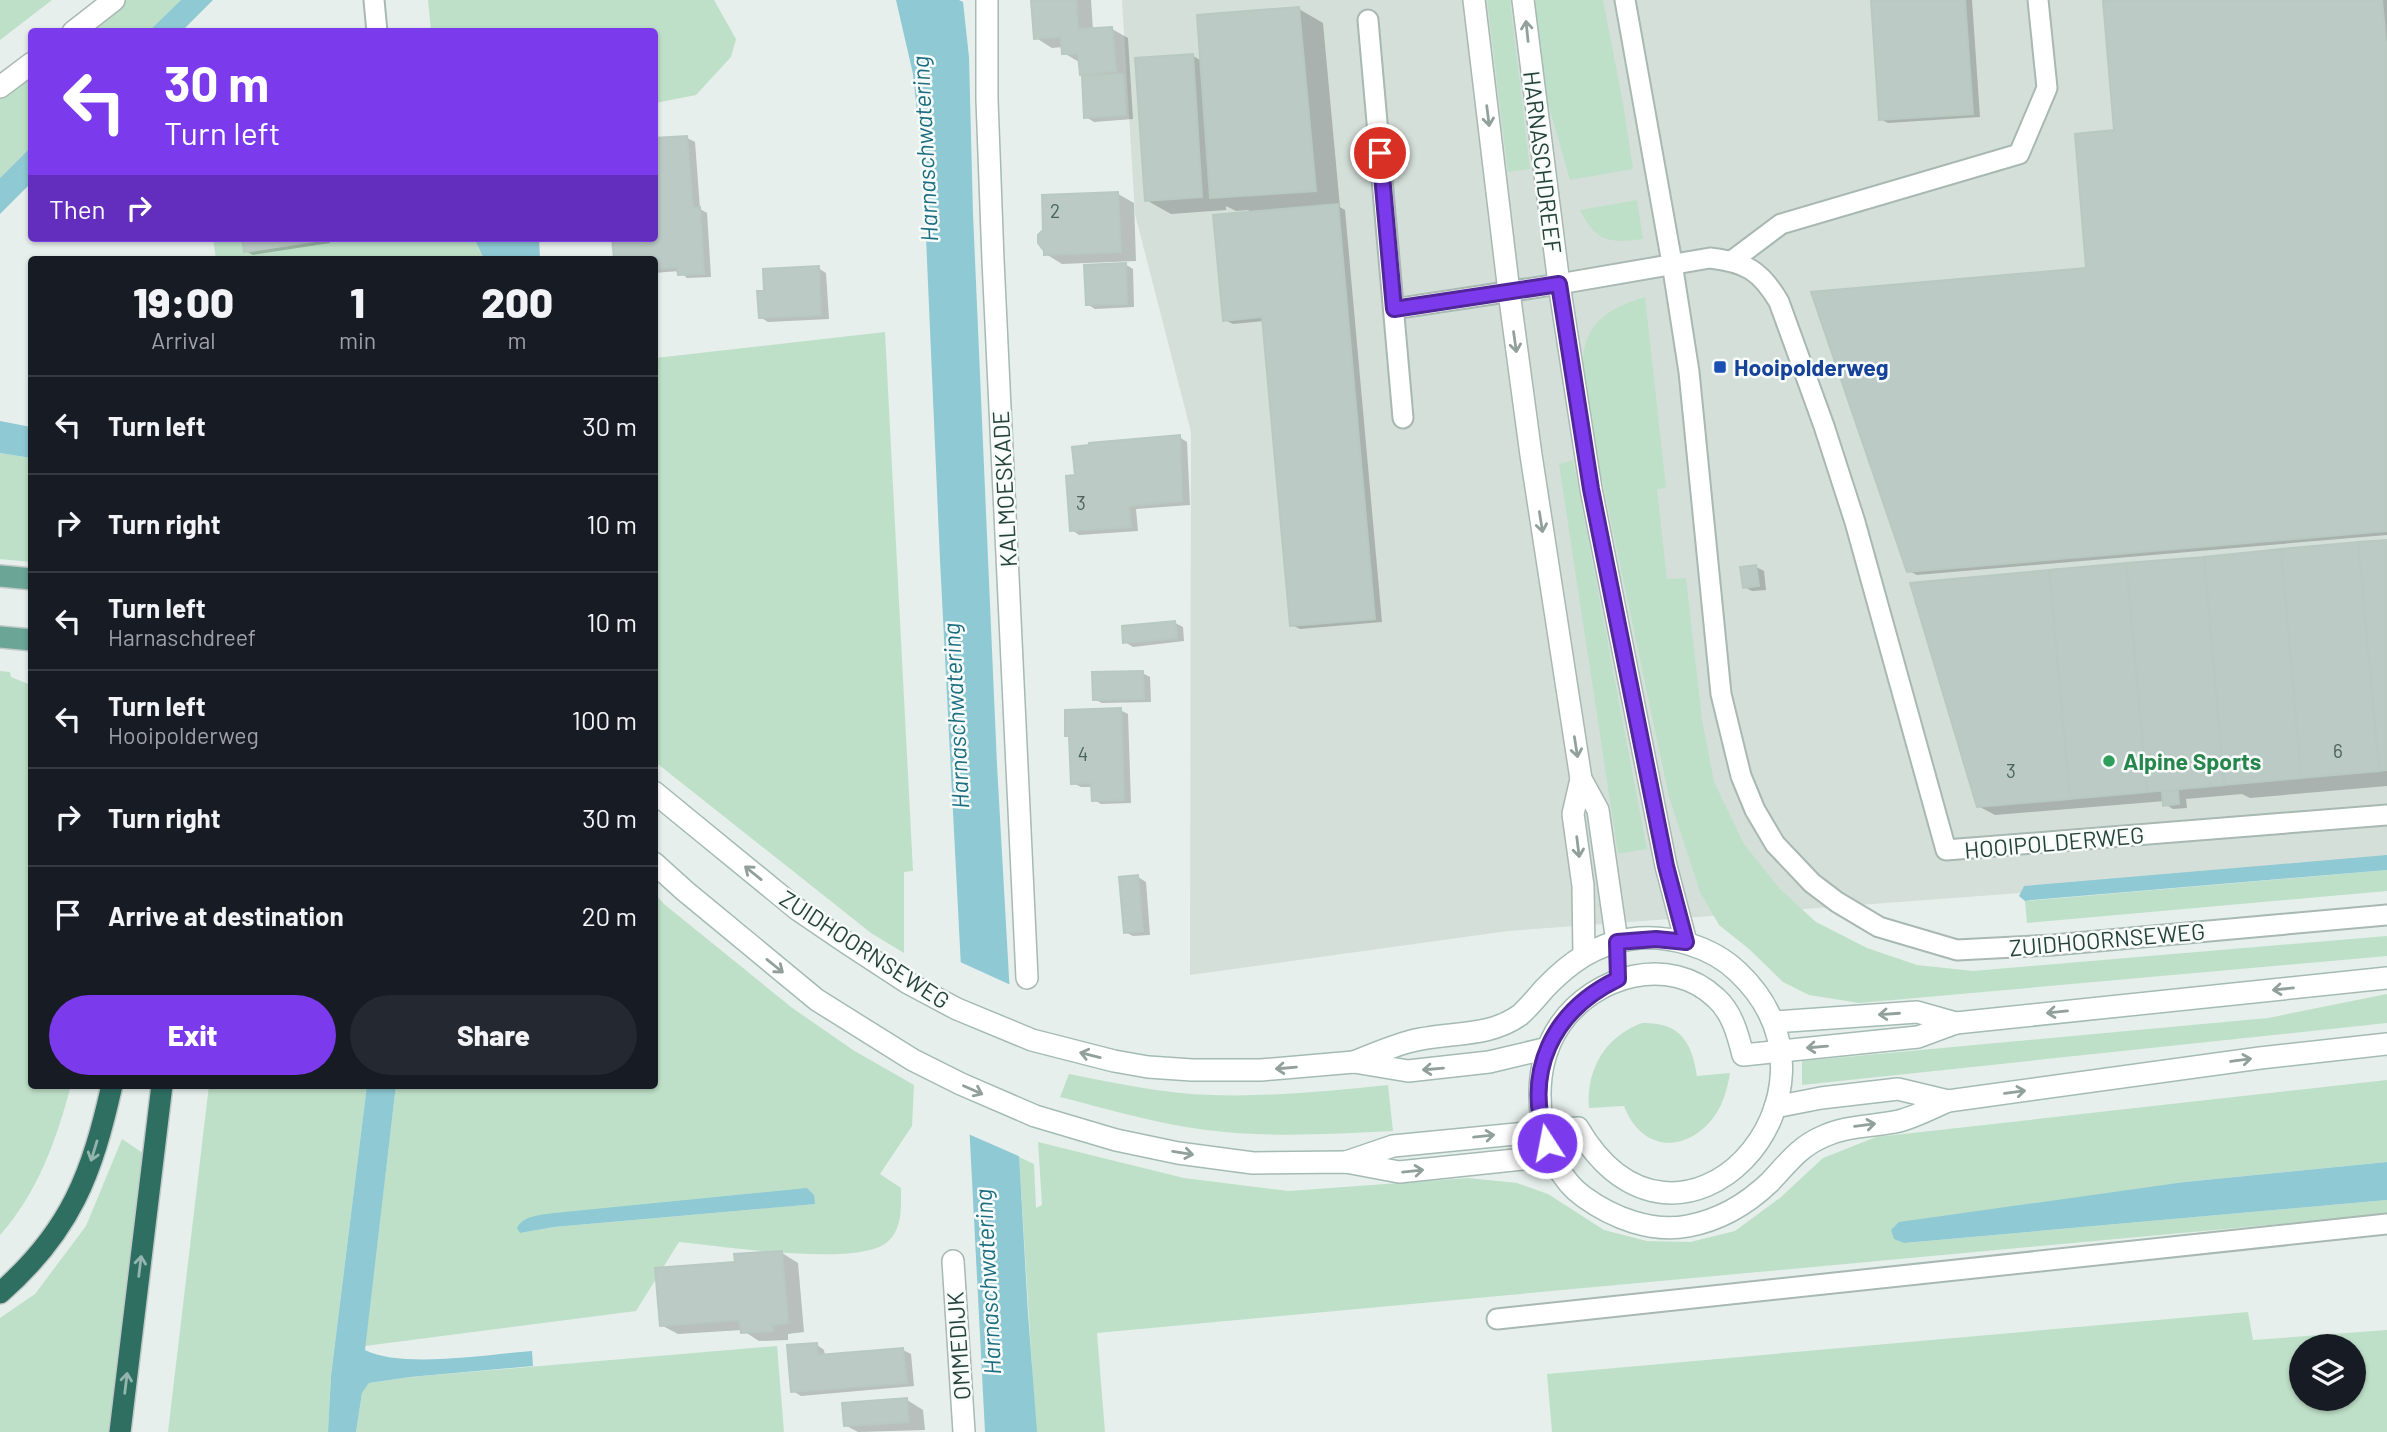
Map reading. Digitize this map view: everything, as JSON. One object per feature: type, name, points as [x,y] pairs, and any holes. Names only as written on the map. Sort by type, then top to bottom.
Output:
[{"type":"highway","points":[[0,1293],[20,1275],[51,1239],[74,1206],[88,1170],[111,1089]]},
{"type":"highway","points":[[120,1432],[162,1089]]},
{"type":"main road","points":[[78,28],[114,0]]},
{"type":"main road","name":"KALMOESKADE","points":[[987,0],[987,100],[993,274],[1027,978]]},
{"type":"main road","points":[[1474,0],[1508,292],[1531,455],[1581,779],[1598,810],[1617,942],[1618,979]]},
{"type":"main road","name":"HARNASCHDREEF","points":[[1523,0],[1559,284],[1594,503],[1666,866],[1686,942]]},
{"type":"main road","points":[[0,87],[28,66]]},
{"type":"main road","points":[[0,576],[28,579]]},
{"type":"main road","points":[[0,637],[28,640]]},
{"type":"main road","points":[[1581,779],[1573,814],[1583,886],[1584,955]]},
{"type":"main road","name":"ZUIDHOORNSEWEG","points":[[658,795],[797,909],[908,983],[957,1009],[1032,1040],[1114,1061],[1192,1070],[1261,1070],[1354,1062],[1408,1071],[1489,1062],[1548,1048]]},
{"type":"main road","points":[[658,867],[817,999],[913,1060],[1035,1116],[1116,1140],[1178,1153],[1254,1163],[1346,1163],[1399,1172],[1552,1156]]},
{"type":"main road","name":"ZUIDHOORNSEWEG","points":[[1354,1062],[1409,1041],[1499,1026],[1520,1014],[1555,978],[1584,955],[1617,942],[1656,939],[1686,942]]},
{"type":"main road","points":[[1346,1163],[1393,1146],[1578,1128],[1598,1158],[1611,1171],[1628,1182],[1649,1190],[1676,1193],[1703,1188],[1723,1178],[1745,1159],[1761,1140],[1775,1107],[1781,1078],[1781,1051],[1774,1022],[1756,993],[1729,963],[1686,942]]},
{"type":"main road","points":[[2387,978],[1956,1023],[1918,1037],[1743,1055],[1737,1032],[1718,999],[1700,986],[1676,976],[1636,974],[1595,990],[1573,1008],[1559,1025],[1548,1048],[1540,1083],[1543,1130],[1552,1156],[1575,1191],[1596,1206],[1642,1225],[1686,1227],[1737,1209],[1770,1182],[1801,1148],[1844,1128],[1900,1121],[1948,1101],[2260,1058],[2387,1044]]},
{"type":"main road","points":[[1774,1022],[1917,1012],[1956,1023]]},
{"type":"main road","points":[[1775,1107],[1821,1098],[1898,1089],[1948,1101]]},
{"type":"main road","name":"OMMEDIJK","points":[[953,1261],[964,1432]]},
{"type":"lane","points":[[374,0],[377,28]]},
{"type":"lane","points":[[1625,0],[1672,263]]},
{"type":"lane","points":[[1394,309],[1559,284],[1672,263],[1710,258],[1733,260],[1781,224],[2019,154],[2047,88],[2038,0]]},
{"type":"lane","points":[[1368,20],[1403,418]]},
{"type":"lane","name":"HOOIPOLDERWEG","points":[[1733,260],[1752,269],[1769,284],[1779,302],[1824,426],[1855,522],[1946,850],[2387,815]]},
{"type":"lane","name":"ZUIDHOORNSEWEG","points":[[1672,263],[1689,372],[1721,694],[1741,776],[1755,810],[1775,844],[1812,883],[1879,928],[1957,950],[2007,949],[2387,915]]},
{"type":"lane","points":[[1497,1319],[2387,1224]]},
{"type":"shaded area","points":[[1122,0],[2387,0],[2387,866],[1508,931],[1190,975],[1191,432],[1135,214]]},
{"type":"green space","points":[[0,0],[52,0],[0,40]]},
{"type":"green space","points":[[121,0],[181,0],[152,28],[83,28]]},
{"type":"green space","points":[[428,0],[714,0],[736,39],[731,57],[696,95],[658,102],[658,28],[431,28]]},
{"type":"green space","points":[[1487,0],[1510,0],[1530,169],[1508,172]]},
{"type":"green space","points":[[1534,0],[1603,0],[1633,169],[1570,180],[1544,89]]},
{"type":"green space","points":[[28,71],[28,150],[0,178],[0,94]]},
{"type":"green space","points":[[1637,200],[1643,239],[1621,241],[1598,235],[1580,210]]},
{"type":"green space","points":[[214,242],[476,242],[483,256],[216,256]]},
{"type":"green space","points":[[1645,297],[1666,488],[1657,489],[1667,579],[1686,578],[1702,719],[1714,782],[1744,844],[1779,888],[1816,922],[1867,948],[1917,965],[1973,971],[2387,936],[2387,956],[1859,1003],[1809,995],[1783,982],[1719,925],[1700,892],[1669,797],[1591,427],[1583,363],[1585,346],[1591,331],[1603,317],[1620,306]]},
{"type":"green space","points":[[885,332],[913,871],[904,872],[904,953],[871,933],[658,764],[658,358]]},
{"type":"green space","points":[[0,453],[28,458],[28,562],[0,559]]},
{"type":"green space","points":[[1573,460],[1647,849],[1618,854],[1559,464]]},
{"type":"green space","points":[[0,671],[10,672],[11,677],[28,684],[28,1089],[70,1089],[59,1125],[35,1183],[0,1235]]},
{"type":"green space","points":[[2387,870],[2387,891],[2027,923],[2025,901]]},
{"type":"green space","points":[[658,897],[791,1007],[853,1050],[914,1085],[912,1126],[880,1174],[901,1188],[900,1218],[896,1232],[886,1243],[870,1250],[847,1254],[818,1254],[679,1242],[636,1311],[365,1346],[396,1089],[658,1089]],"holes":[[[814,1195],[814,1204],[554,1227],[520,1233],[554,1213]]]},
{"type":"green space","points":[[2387,994],[2387,1023],[1802,1085],[1802,1061],[2268,1018]]},
{"type":"green space","points":[[1642,1023],[1666,1026],[1682,1036],[1692,1053],[1697,1076],[1730,1073],[1723,1100],[1714,1118],[1685,1140],[1672,1143],[1649,1138],[1631,1120],[1624,1106],[1589,1108],[1591,1080],[1601,1056],[1618,1037]]},
{"type":"green space","points":[[1069,1074],[1158,1090],[1212,1095],[1278,1094],[1388,1085],[1393,1131],[1276,1135],[1188,1127],[1060,1097]]},
{"type":"green space","points":[[2387,1080],[2387,1162],[2185,1182],[1904,1243],[2387,1200],[2387,1214],[1097,1333],[1105,1432],[1036,1432],[1019,1157],[1034,1164],[1036,1208],[1042,1205],[1038,1142],[1184,1178],[1289,1191],[1468,1178],[1517,1183],[1548,1194],[1604,1230],[1647,1241],[1690,1242],[1735,1231],[1781,1197],[1823,1158],[1876,1137]]},
{"type":"green space","points":[[209,1089],[367,1089],[331,1376],[328,1432],[168,1432]]},
{"type":"green space","points":[[122,1139],[143,1153],[112,1432],[0,1432],[0,1318],[35,1294],[86,1226]]},
{"type":"green space","points":[[2248,1312],[2253,1340],[2289,1337],[2289,1411],[2366,1411],[2366,1334],[2333,1334],[2387,1330],[2387,1432],[1552,1432],[1547,1374]]},
{"type":"green space","points":[[777,1346],[784,1432],[356,1432],[362,1393],[369,1383],[410,1377]]},
{"type":"water","points":[[181,0],[213,0],[185,28],[152,28]]},
{"type":"water","name":"Harnaschwatering","points":[[896,0],[963,2],[969,57],[973,214],[997,765],[1037,1432],[985,1432],[940,560],[923,168],[913,74]]},
{"type":"water","points":[[28,150],[28,186],[0,214],[0,178]]},
{"type":"water","points":[[476,242],[539,242],[540,256],[483,256]]},
{"type":"water","points":[[0,421],[28,426],[28,458],[0,453]]},
{"type":"water","points":[[2387,855],[2387,870],[2025,901],[2019,896],[2024,886]]},
{"type":"water","points":[[367,1089],[396,1089],[365,1350],[401,1359],[470,1357],[532,1351],[533,1366],[369,1383],[362,1393],[356,1432],[328,1432],[331,1376]]},
{"type":"water","points":[[2387,1162],[2387,1200],[1904,1243],[1894,1239],[1891,1230],[1899,1222],[2185,1182]]},
{"type":"water","points":[[807,1188],[814,1195],[815,1204],[554,1227],[520,1233],[517,1228],[524,1220],[544,1214]]},
{"type":"pier","points":[[958,961],[1013,986],[1023,1158],[966,1133]]},
{"type":"building","points":[[1031,0],[1076,0],[1078,29],[1112,27],[1116,71],[1080,75],[1078,54],[1062,54],[1061,37],[1034,39]]},
{"type":"building","points":[[1871,0],[1965,0],[1973,114],[1879,120]]},
{"type":"building","points":[[2382,0],[2387,53],[2387,531],[1907,572],[1811,292],[2086,268],[2075,134],[2114,130],[2103,1]]},
{"type":"building","points":[[1299,7],[1316,191],[1210,198],[1197,15]]},
{"type":"building","points":[[1193,54],[1202,197],[1145,201],[1135,58]]},
{"type":"building","points":[[1123,74],[1126,115],[1084,118],[1082,76]]},
{"type":"building","points":[[687,136],[693,208],[700,207],[704,274],[678,275],[677,267],[658,269],[658,256],[614,256],[612,242],[658,242],[658,138]]},
{"type":"building","points":[[1118,192],[1121,252],[1044,255],[1038,243],[1038,235],[1043,230],[1042,195]]},
{"type":"building","points":[[1338,204],[1375,619],[1290,626],[1262,317],[1223,321],[1213,215]]},
{"type":"building","points":[[243,242],[310,242],[244,252]]},
{"type":"building","points":[[1126,263],[1127,304],[1086,305],[1084,265]]},
{"type":"building","points":[[819,266],[821,315],[759,318],[757,291],[764,291],[763,269]]},
{"type":"building","points":[[1180,435],[1182,501],[1129,506],[1131,527],[1070,531],[1066,476],[1075,475],[1072,447]]},
{"type":"building","points":[[2387,540],[2387,770],[2379,771],[2358,542]]},
{"type":"building","points":[[2358,542],[2379,771],[2301,778],[2281,549]]},
{"type":"building","points":[[2281,549],[2301,778],[2224,785],[2204,557]]},
{"type":"building","points":[[2204,557],[2224,785],[2147,792],[2126,563]]},
{"type":"building","points":[[2126,563],[2147,792],[2070,799],[2049,570]]},
{"type":"building","points":[[1756,565],[1759,586],[1743,588],[1740,567]]},
{"type":"building","points":[[2049,570],[2070,799],[1977,807],[1910,583]]},
{"type":"building","points":[[1175,621],[1177,638],[1123,643],[1122,626]]},
{"type":"building","points":[[1143,671],[1144,699],[1093,700],[1092,672]]},
{"type":"building","points":[[1121,708],[1124,800],[1092,801],[1091,783],[1071,784],[1069,736],[1065,736],[1065,710]]},
{"type":"building","points":[[2178,791],[2179,804],[2163,806],[2162,792]]},
{"type":"building","points":[[1138,875],[1143,931],[1124,933],[1119,877]]},
{"type":"building","points":[[782,1251],[788,1323],[772,1325],[773,1331],[741,1333],[739,1320],[660,1326],[655,1268],[735,1262],[734,1254]]},
{"type":"building","points":[[817,1343],[818,1355],[903,1348],[907,1383],[791,1392],[787,1345]]},
{"type":"building","points":[[907,1398],[909,1422],[844,1426],[842,1403]]},
{"type":"place","name":"Hooipolderweg","points":[[1720,367]]},
{"type":"place","name":"Alpine Sports","points":[[2109,761]]},
{"type":"route","points":[[1380,153],[1394,309],[1559,284],[1591,489],[1647,777],[1686,942],[1633,939],[1617,942],[1618,979],[1595,990],[1573,1008],[1559,1025],[1543,1062],[1540,1083],[1540,1109],[1547,1143]]}]
